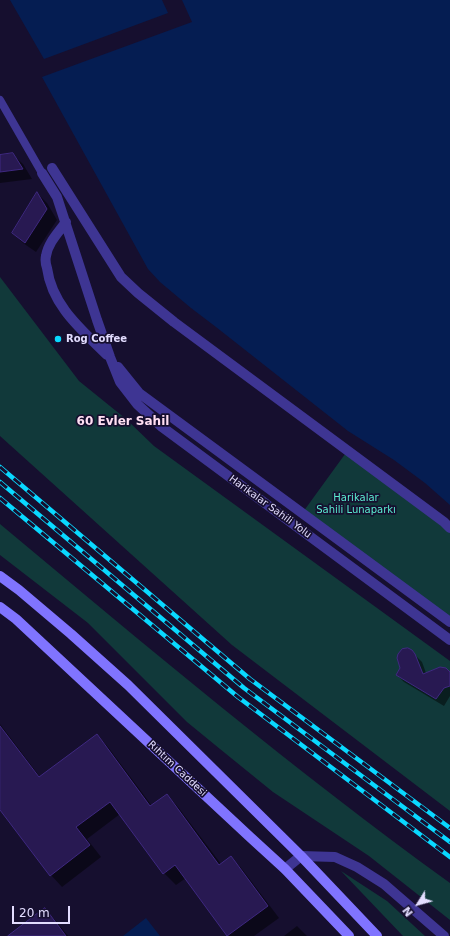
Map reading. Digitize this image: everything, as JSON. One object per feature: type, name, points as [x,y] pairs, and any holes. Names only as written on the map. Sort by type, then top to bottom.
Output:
[{"type":"main road","points":[[0,576],[71,634],[128,685],[301,856],[377,936]]},
{"type":"main road","name":"Rıhtım Caddesi","points":[[0,608],[16,619],[28,630],[285,870],[349,936]]},
{"type":"street","points":[[52,168],[121,277],[138,293],[174,322],[450,528]]},
{"type":"street","name":"Harikalar Sahili Yolu","points":[[42,173],[57,197],[97,320],[120,382],[137,404],[162,427],[450,640]]},
{"type":"street","name":"Harikalar Sahili Yolu","points":[[66,222],[50,243],[46,257],[48,278],[58,301],[72,320],[110,357],[138,393],[450,622]]},
{"type":"street","points":[[285,870],[301,856],[335,857],[357,867],[384,884],[444,936]]},
{"type":"lane","points":[[0,100],[42,173]]},
{"type":"green space","points":[[0,277],[79,381],[126,419],[154,446],[450,661],[450,811],[232,645],[0,436]]},
{"type":"green space","name":"Harikalar Sahili Lunaparkı","points":[[348,450],[450,528],[450,619],[303,512]]},
{"type":"green space","points":[[0,524],[166,662],[278,752],[335,797],[450,883],[450,920],[369,856],[273,792],[187,722],[88,623],[0,555]]},
{"type":"green space","points":[[341,871],[387,901],[425,936],[403,936]]},
{"type":"water","points":[[10,0],[162,0],[168,13],[44,59]]},
{"type":"water","points":[[182,0],[450,0],[450,505],[425,483],[394,460],[348,431],[160,282],[148,269],[42,77],[192,22]]},
{"type":"water","points":[[146,918],[160,936],[123,936]]},
{"type":"building","points":[[13,153],[23,169],[0,172],[0,155]]},
{"type":"building","points":[[37,192],[47,209],[25,243],[12,233]]},
{"type":"building","points":[[408,648],[415,654],[423,674],[440,667],[446,668],[450,672],[450,686],[444,688],[436,699],[396,675],[400,668],[397,658],[398,654],[402,649]]},
{"type":"building","points":[[0,726],[39,777],[97,734],[150,806],[167,794],[219,865],[231,856],[268,906],[227,936],[175,865],[163,874],[110,802],[76,827],[90,845],[50,876],[0,810]]},
{"type":"building","points":[[45,908],[66,936],[8,936]]},
{"type":"railway","points":[[0,467],[250,679],[450,828]]},
{"type":"railway","points":[[0,482],[244,688],[450,842]]},
{"type":"railway","points":[[0,498],[238,697],[450,857]]},
{"type":"place","name":"Rog Coffee","points":[[58,339]]},
{"type":"district","name":"60 Evler Sahil","points":[[123,422]]}]
